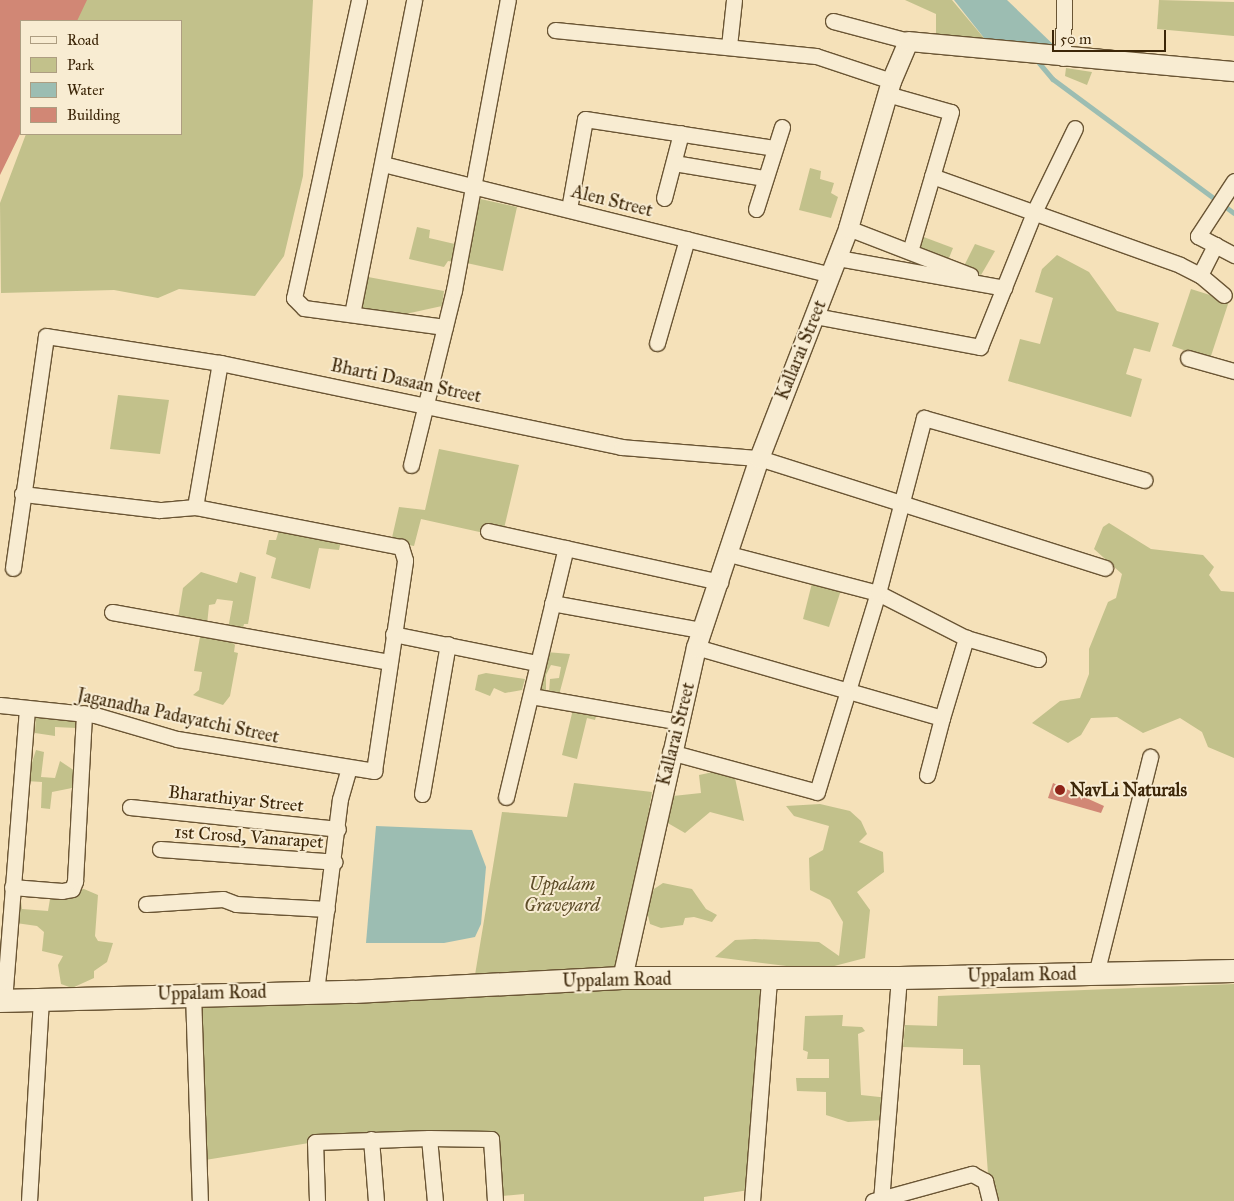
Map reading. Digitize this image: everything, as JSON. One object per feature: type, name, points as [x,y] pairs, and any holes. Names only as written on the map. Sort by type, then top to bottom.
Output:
[{"type":"main road","name":"Uppalam Road","points":[[2,1001],[194,993],[316,991],[622,978],[769,980],[1234,971]]},
{"type":"street","points":[[359,0],[294,298],[304,308],[445,327]]},
{"type":"street","points":[[352,314],[414,0]]},
{"type":"street","points":[[411,465],[424,403],[445,327],[475,185],[508,0]]},
{"type":"street","points":[[729,46],[734,0]]},
{"type":"street","points":[[1061,58],[1064,0]]},
{"type":"street","points":[[833,20],[908,41],[1061,58],[1234,71]]},
{"type":"street","points":[[555,30],[816,56],[889,88],[951,112],[910,251]]},
{"type":"street","name":"Kallarai Street","points":[[622,978],[670,752],[680,722],[699,639],[720,582],[759,458],[848,228],[889,88],[908,41]]},
{"type":"street","points":[[569,209],[585,119],[774,148]]},
{"type":"street","points":[[756,209],[782,127]]},
{"type":"street","points":[[815,316],[980,348],[1035,210],[1075,128]]},
{"type":"street","points":[[664,198],[681,133]]},
{"type":"street","points":[[674,163],[765,178]]},
{"type":"street","name":"Alen Street","points":[[383,164],[475,185],[687,239],[834,266],[1004,288]]},
{"type":"street","points":[[932,176],[1035,210],[1200,275],[1224,295]]},
{"type":"street","points":[[1234,181],[1198,236],[1234,255]]},
{"type":"street","points":[[848,228],[1004,288]]},
{"type":"street","points":[[657,344],[687,239]]},
{"type":"street","points":[[1200,275],[1215,245]]},
{"type":"street","name":"Bharti Dasaan Street","points":[[22,494],[46,336],[220,363],[424,403],[621,447],[759,458],[1105,568]]},
{"type":"street","points":[[1188,358],[1234,370]]},
{"type":"street","points":[[195,507],[220,363]]},
{"type":"street","points":[[670,752],[817,792],[878,593],[924,418],[1144,480]]},
{"type":"street","points":[[13,568],[22,494],[159,510],[195,507],[401,548],[406,560],[389,662],[112,612]]},
{"type":"street","points":[[488,531],[720,582]]},
{"type":"street","points":[[506,797],[566,548]]},
{"type":"street","points":[[729,554],[878,593],[966,638],[1038,659]]},
{"type":"street","points":[[552,603],[699,639],[847,691],[942,718]]},
{"type":"street","points":[[393,634],[537,663]]},
{"type":"street","points":[[927,775],[966,638]]},
{"type":"street","points":[[422,794],[448,644]]},
{"type":"street","name":"Jaganadha Padayatchi Street","points":[[0,705],[84,713],[177,739],[374,771],[389,662]]},
{"type":"street","points":[[531,696],[680,722]]},
{"type":"street","points":[[2,1001],[27,708]]},
{"type":"street","points":[[12,887],[62,891],[72,889],[75,881],[84,713]]},
{"type":"street","points":[[1096,974],[1150,758]]},
{"type":"street","points":[[316,991],[334,862],[340,799],[349,768]]},
{"type":"street","name":"Bharathiyar Street","points":[[130,807],[338,829]]},
{"type":"street","name":"1st Crosd, Vanarapet","points":[[160,849],[334,862]]},
{"type":"street","points":[[146,904],[223,899],[236,904],[327,909]]},
{"type":"street","points":[[899,978],[878,1200],[972,1174],[985,1181],[990,1201]]},
{"type":"street","points":[[752,1201],[769,980]]},
{"type":"street","points":[[194,993],[200,1201]]},
{"type":"street","points":[[29,1201],[41,999]]},
{"type":"street","points":[[429,1138],[435,1201]]},
{"type":"street","points":[[317,1201],[314,1142],[429,1138],[491,1139],[496,1201]]},
{"type":"street","points":[[371,1139],[376,1201]]},
{"type":"green space","points":[[86,0],[313,0],[303,176],[284,256],[255,296],[179,289],[158,298],[114,290],[1,293],[0,203],[26,135],[182,135],[182,20],[76,20]]},
{"type":"green space","points":[[905,0],[952,0],[988,43],[936,39],[936,14]]},
{"type":"green space","points":[[1159,0],[1234,2],[1234,36],[1157,29]]},
{"type":"green space","points":[[1066,68],[1092,72],[1087,85],[1065,76]]},
{"type":"green space","points":[[810,168],[821,171],[820,179],[834,183],[831,193],[838,197],[831,218],[799,210]]},
{"type":"green space","points":[[476,198],[517,207],[503,271],[462,262]]},
{"type":"green space","points":[[417,227],[430,230],[429,238],[459,245],[454,262],[448,261],[444,267],[409,259]]},
{"type":"green space","points":[[921,236],[953,248],[947,263],[915,250]]},
{"type":"green space","points":[[975,244],[995,251],[981,275],[963,268]]},
{"type":"green space","points":[[1057,255],[1089,272],[1117,311],[1159,323],[1150,352],[1134,348],[1126,374],[1142,379],[1131,417],[1008,381],[1020,339],[1040,344],[1053,298],[1035,292],[1042,269]]},
{"type":"green space","points":[[368,277],[444,291],[442,306],[401,315],[362,309]]},
{"type":"green space","points":[[1191,289],[1229,301],[1210,359],[1172,346]]},
{"type":"green space","points":[[118,395],[169,400],[160,454],[110,449]]},
{"type":"green space","points":[[439,449],[519,465],[502,537],[421,519],[414,546],[391,542],[399,507],[425,510]]},
{"type":"green space","points":[[1109,523],[1151,549],[1203,555],[1214,567],[1209,575],[1221,591],[1234,592],[1234,758],[1208,747],[1202,732],[1180,718],[1143,733],[1117,717],[1091,718],[1081,735],[1068,743],[1032,723],[1060,701],[1080,698],[1089,674],[1089,649],[1108,602],[1116,598],[1122,574],[1094,549],[1103,527]]},
{"type":"green space","points":[[279,530],[342,536],[339,550],[319,548],[310,589],[271,578],[276,558],[266,554],[269,540],[276,540]]},
{"type":"green space","points":[[201,572],[237,583],[240,572],[256,577],[248,624],[244,624],[242,632],[228,629],[233,601],[217,599],[215,604],[209,605],[207,625],[178,618],[183,588]]},
{"type":"green space","points":[[813,579],[842,587],[829,627],[803,619]]},
{"type":"green space","points":[[201,631],[228,638],[235,645],[234,652],[238,653],[230,696],[223,705],[193,695],[199,690],[202,672],[194,671]]},
{"type":"green space","points":[[546,652],[570,654],[559,695],[549,692],[550,679],[559,678],[561,667],[551,665],[546,675],[546,694],[538,685]]},
{"type":"green space","points":[[486,673],[525,679],[522,690],[505,693],[494,688],[490,696],[475,690],[478,675]]},
{"type":"green space","points":[[574,705],[598,709],[595,720],[587,718],[577,759],[562,755]]},
{"type":"green space","points":[[36,712],[76,715],[76,728],[55,727],[55,736],[35,733]]},
{"type":"green space","points":[[36,750],[44,752],[41,777],[55,778],[60,761],[75,771],[77,787],[52,792],[50,809],[41,808],[42,782],[26,781]]},
{"type":"green space","points":[[718,771],[735,778],[744,821],[710,812],[685,833],[666,822],[673,796],[701,793],[699,775]]},
{"type":"green space","name":"Uppalam Graveyard","points":[[574,783],[652,792],[621,982],[769,980],[749,1190],[704,1197],[704,1201],[524,1201],[524,1194],[502,1196],[491,1139],[315,1142],[199,1161],[193,993],[473,987],[502,812],[567,817]]},
{"type":"green space","points":[[820,804],[850,811],[861,821],[867,834],[859,842],[883,852],[884,872],[857,892],[870,910],[865,958],[819,970],[715,957],[735,940],[755,939],[819,942],[839,956],[843,922],[830,900],[810,890],[809,858],[823,850],[829,826],[794,816],[786,806]]},
{"type":"green space","points":[[663,883],[692,889],[706,909],[717,915],[712,922],[694,917],[685,918],[683,925],[661,928],[650,924],[646,907],[654,889]]},
{"type":"green space","points":[[84,889],[98,895],[95,936],[98,941],[113,943],[107,962],[94,971],[94,978],[72,988],[61,984],[58,965],[63,956],[42,951],[44,932],[37,926],[16,923],[16,894],[20,893],[22,909],[48,911],[51,893]]},
{"type":"green space","points":[[1234,984],[1234,1201],[990,1201],[980,1065],[963,1065],[963,1049],[903,1047],[905,1025],[937,1026],[938,996]]},
{"type":"green space","points":[[843,1015],[842,1026],[862,1027],[865,1031],[858,1034],[861,1095],[889,1098],[885,1120],[848,1122],[826,1115],[826,1092],[797,1091],[796,1078],[829,1078],[829,1059],[807,1059],[808,1052],[803,1050],[805,1016]]},
{"type":"water","points":[[954,0],[1007,0],[1060,51],[988,43]]},
{"type":"water","points":[[376,826],[472,830],[486,867],[481,924],[475,937],[444,943],[366,943]]},
{"type":"building","points":[[0,0],[87,0],[77,20],[20,20],[20,134],[0,175]]},
{"type":"building","name":"NavLi Naturals","points":[[1053,783],[1104,806],[1101,813],[1048,798]]},
{"type":"waterway","points":[[1036,59],[1053,79],[1234,213]]},
{"type":"place","name":"NavLi Naturals","points":[[1060,790]]}]
